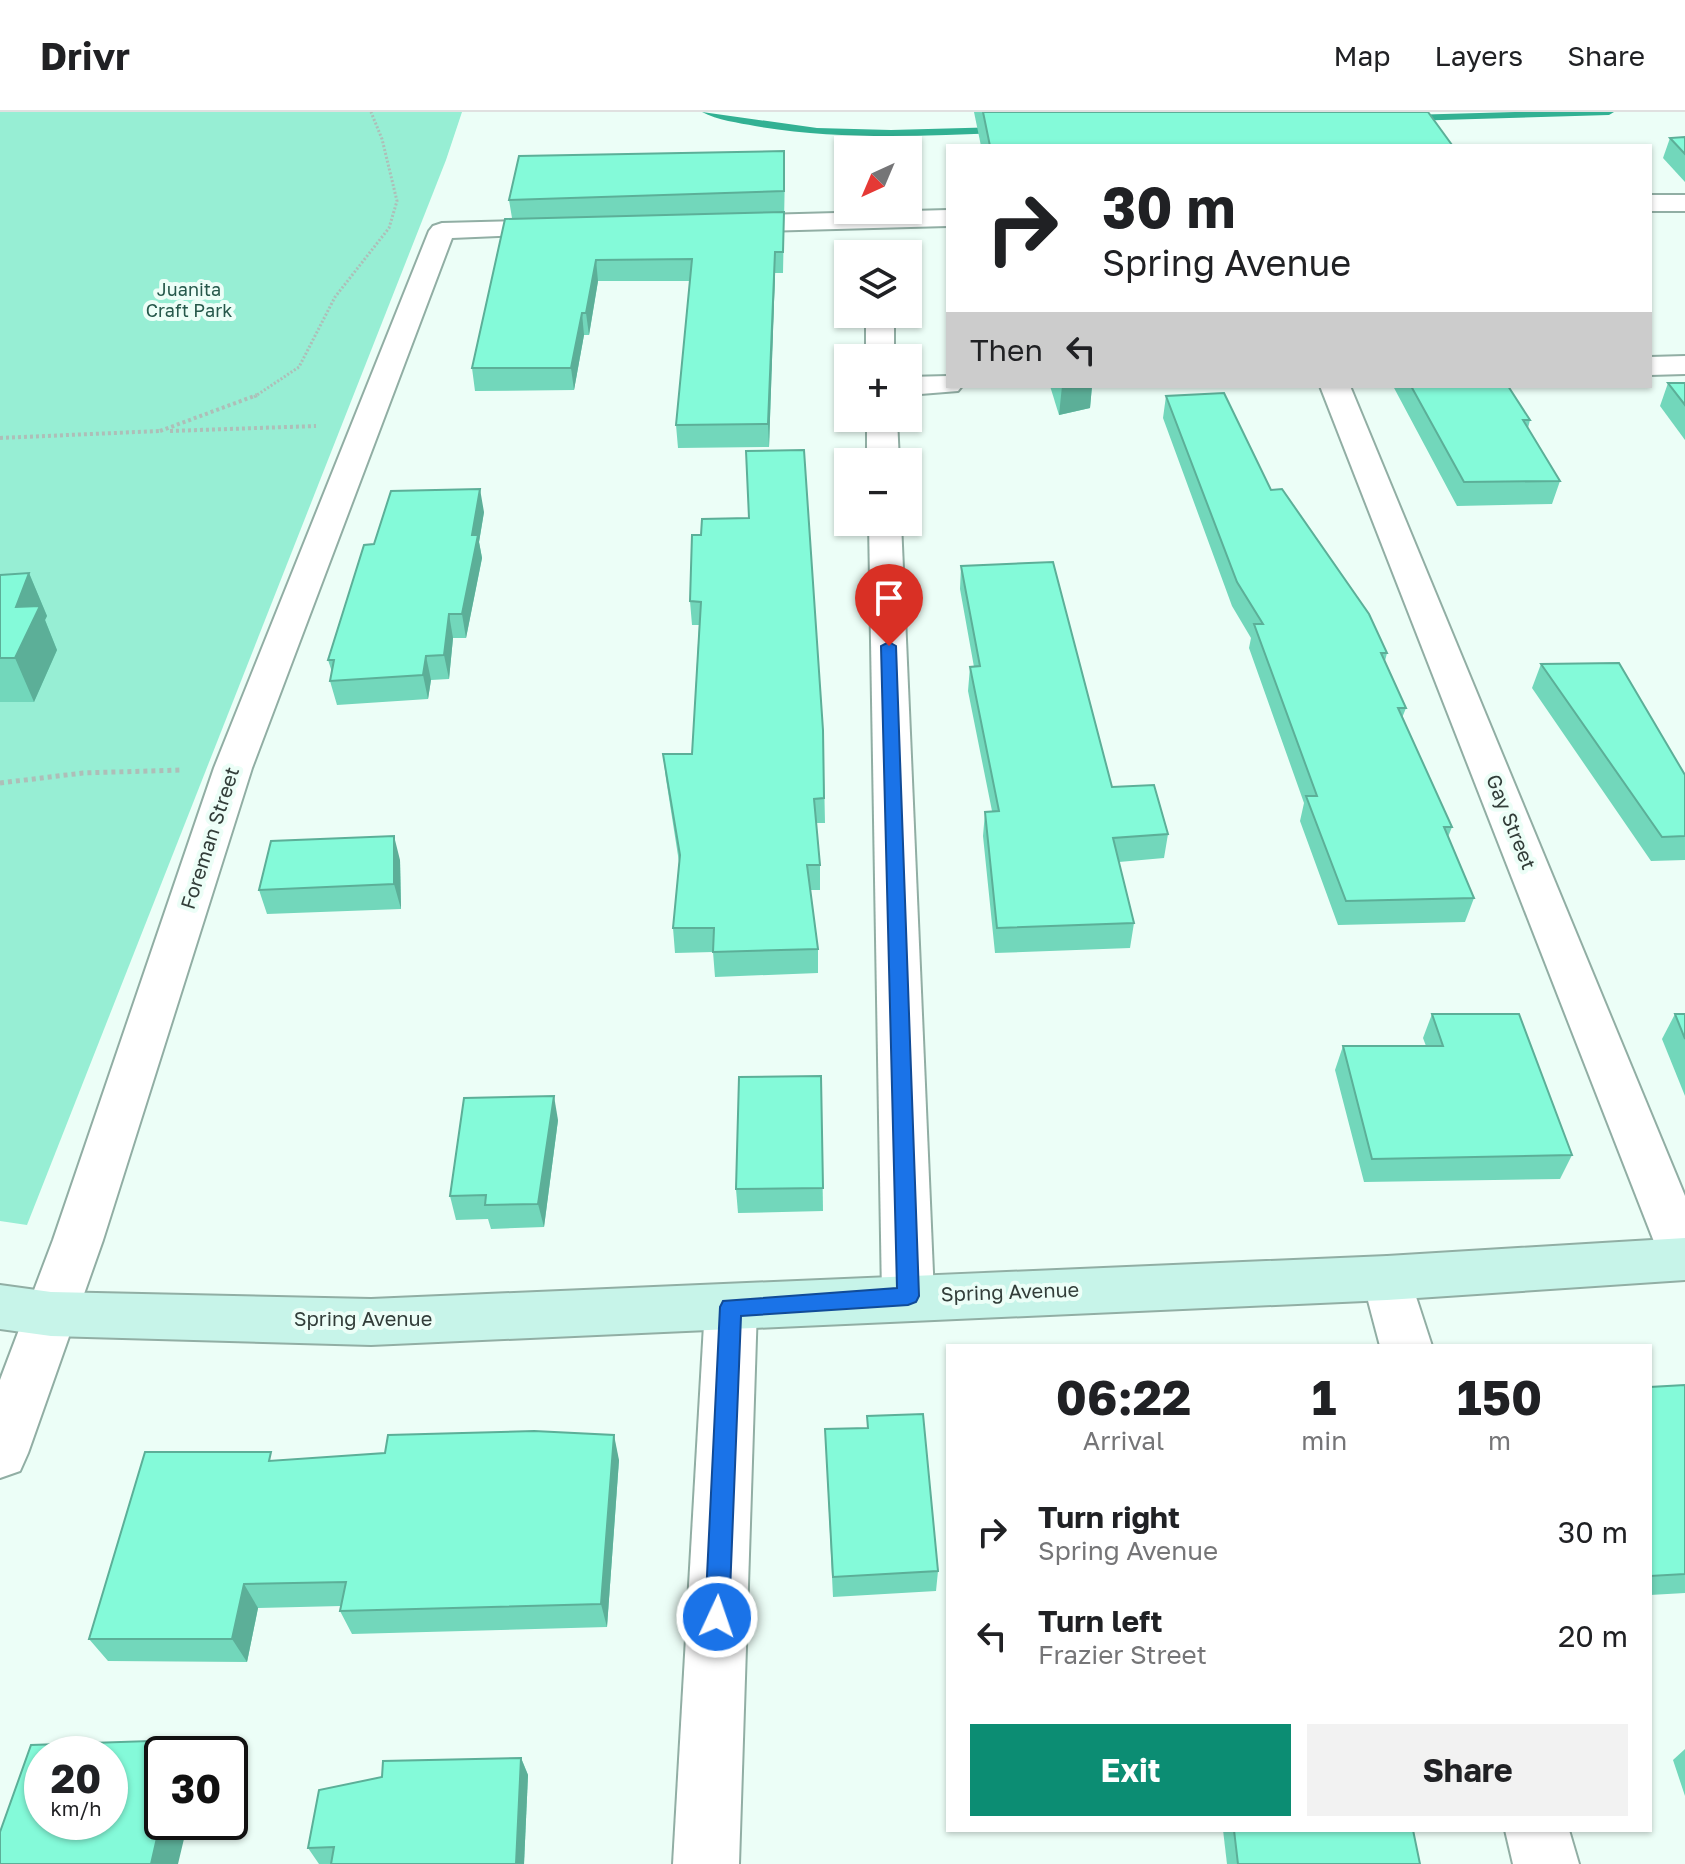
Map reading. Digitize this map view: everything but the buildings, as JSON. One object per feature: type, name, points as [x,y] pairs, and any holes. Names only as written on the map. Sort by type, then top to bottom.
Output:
[{"type":"street","points":[[1652,203],[1685,203]]},
{"type":"street","points":[[692,225],[880,231],[946,218]]},
{"type":"street","name":"Foreman Street","points":[[0,1453],[51,1314],[233,768],[442,231],[583,228]]},
{"type":"street","points":[[1652,366],[1685,365]]},
{"type":"street","points":[[922,386],[946,385]]},
{"type":"street","name":"Gay Street","points":[[1336,388],[1685,1258]]},
{"type":"street","points":[[885,536],[908,1296]]},
{"type":"street","name":"Spring Avenue","points":[[0,1307],[51,1314],[371,1322],[731,1307],[908,1296],[1387,1278],[1685,1258]]},
{"type":"street","points":[[1387,1278],[1405,1344]]},
{"type":"street","points":[[706,1864],[731,1307]]},
{"type":"street","points":[[1538,1832],[1546,1864]]},
{"type":"path","points":[[160,431],[244,402],[277,384],[299,367],[335,297],[389,228],[397,201],[382,139],[371,112]]},
{"type":"path","points":[[0,438],[365,424]]},
{"type":"path","points":[[0,783],[83,773],[233,768]]},
{"type":"green space","name":"Juanita Craft Park","points":[[0,112],[462,112],[446,160],[27,1225],[0,1221]]},
{"type":"waterway","points":[[707,112],[743,121],[817,131],[1002,130]]},
{"type":"waterway","points":[[1408,118],[1609,112]]},
{"type":"route","points":[[717,1617],[731,1307],[908,1296],[889,646]]}]
